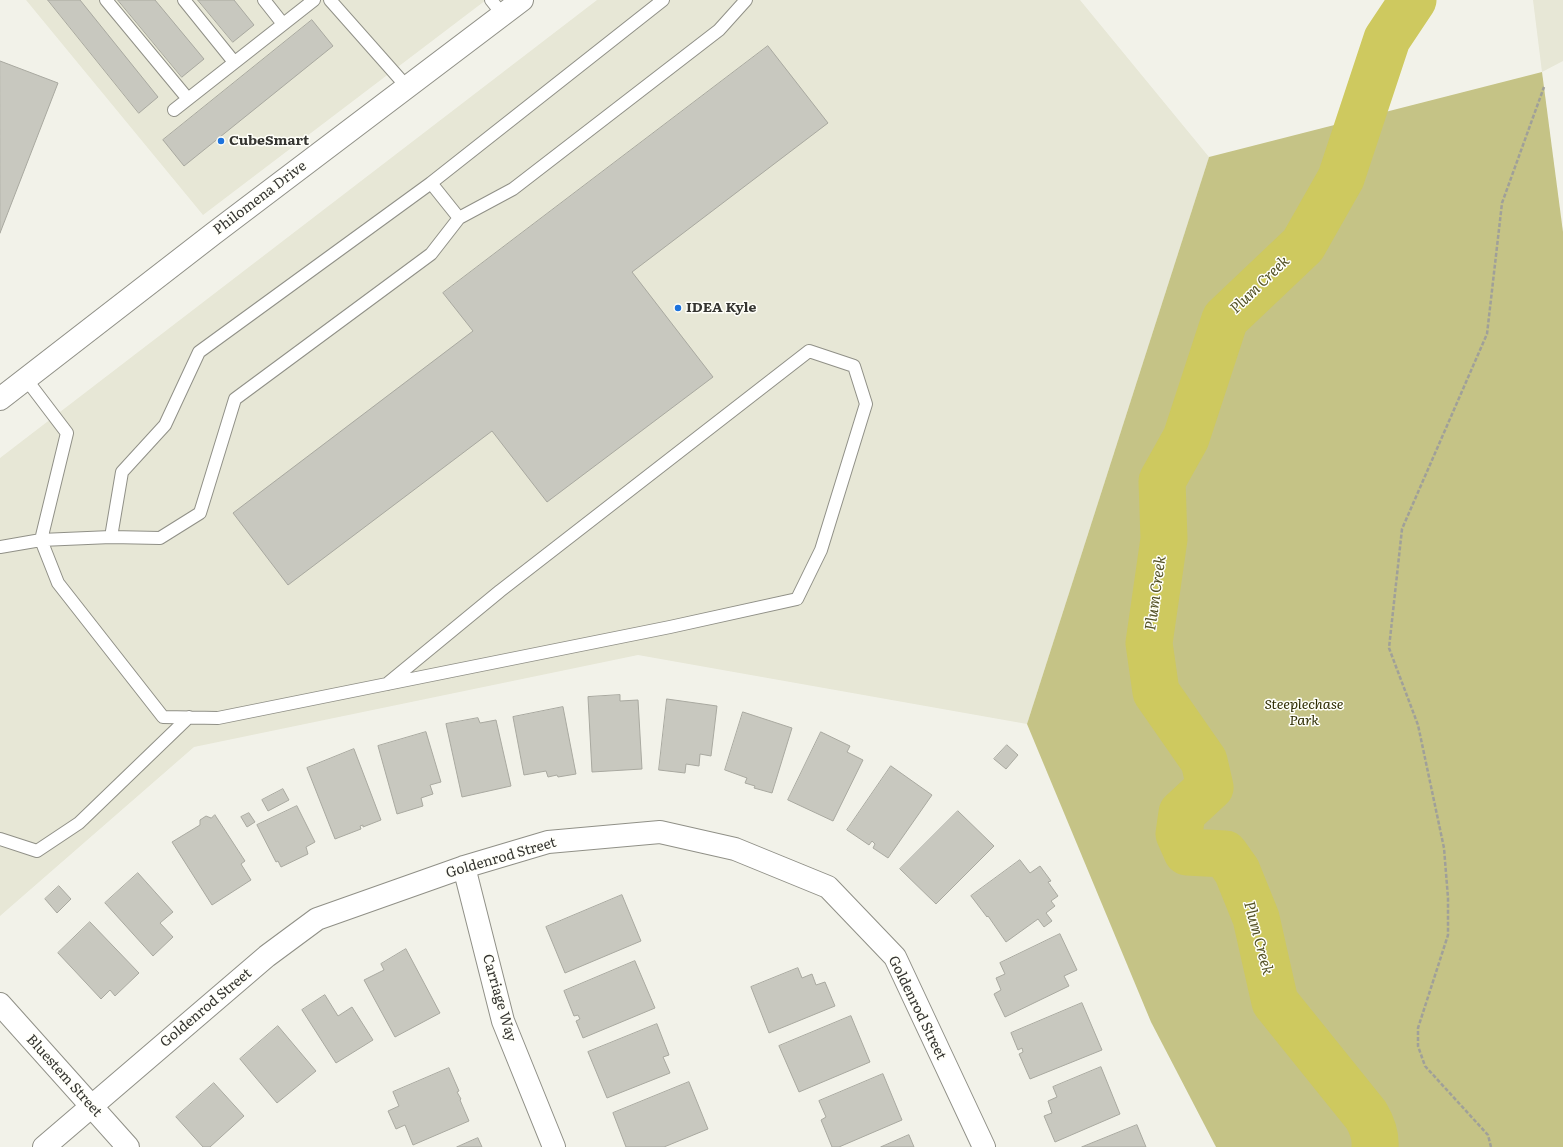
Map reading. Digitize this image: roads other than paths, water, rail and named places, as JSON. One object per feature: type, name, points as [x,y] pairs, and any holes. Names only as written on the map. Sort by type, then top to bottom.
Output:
[{"type":"street","name":"Philomena Drive","points":[[0,399],[207,239],[408,87],[497,8],[522,0]]},
{"type":"street","name":"Goldenrod Street","points":[[44,1147],[90,1106],[267,956],[317,919],[464,867],[548,842],[660,832],[736,849],[828,887],[895,957],[984,1147]]},
{"type":"street","name":"Carriage Way","points":[[464,867],[503,1021],[554,1147]]},
{"type":"street","name":"Bluestem Street","points":[[0,1004],[128,1147]]},
{"type":"lane","points":[[106,0],[188,99]]},
{"type":"lane","points":[[184,0],[234,62]]},
{"type":"lane","points":[[264,0],[283,24]]},
{"type":"lane","points":[[174,110],[314,0]]},
{"type":"lane","points":[[330,0],[408,87]]},
{"type":"lane","points":[[111,536],[122,472],[165,425],[199,352],[431,183],[663,0]]},
{"type":"lane","points":[[0,547],[41,540],[111,536],[160,538],[200,513],[235,399],[431,254],[459,218],[513,189],[719,30],[746,0]]},
{"type":"lane","points":[[431,183],[459,218]]},
{"type":"lane","points":[[26,379],[67,433],[41,540],[58,583],[163,718],[218,718],[387,684],[670,627],[797,599],[821,550],[866,404],[854,366],[809,351],[500,591],[387,684]]},
{"type":"lane","points":[[0,839],[37,851],[79,823],[189,717]]},
{"type":"waterway","name":"Plum Creek","points":[[1375,1147],[1373,1130],[1366,1115],[1275,1002],[1256,918],[1237,871],[1225,854],[1187,852],[1179,834],[1182,813],[1210,787],[1204,761],[1156,692],[1149,643],[1164,539],[1162,481],[1186,438],[1225,319],[1303,245],[1341,178],[1387,39],[1413,0]]},
{"type":"place","name":"CubeSmart","points":[[221,141]]},
{"type":"place","name":"IDEA Kyle","points":[[678,308]]},
{"type":"park label","name":"Steeplechase Park","points":[[1304,714]]}]
